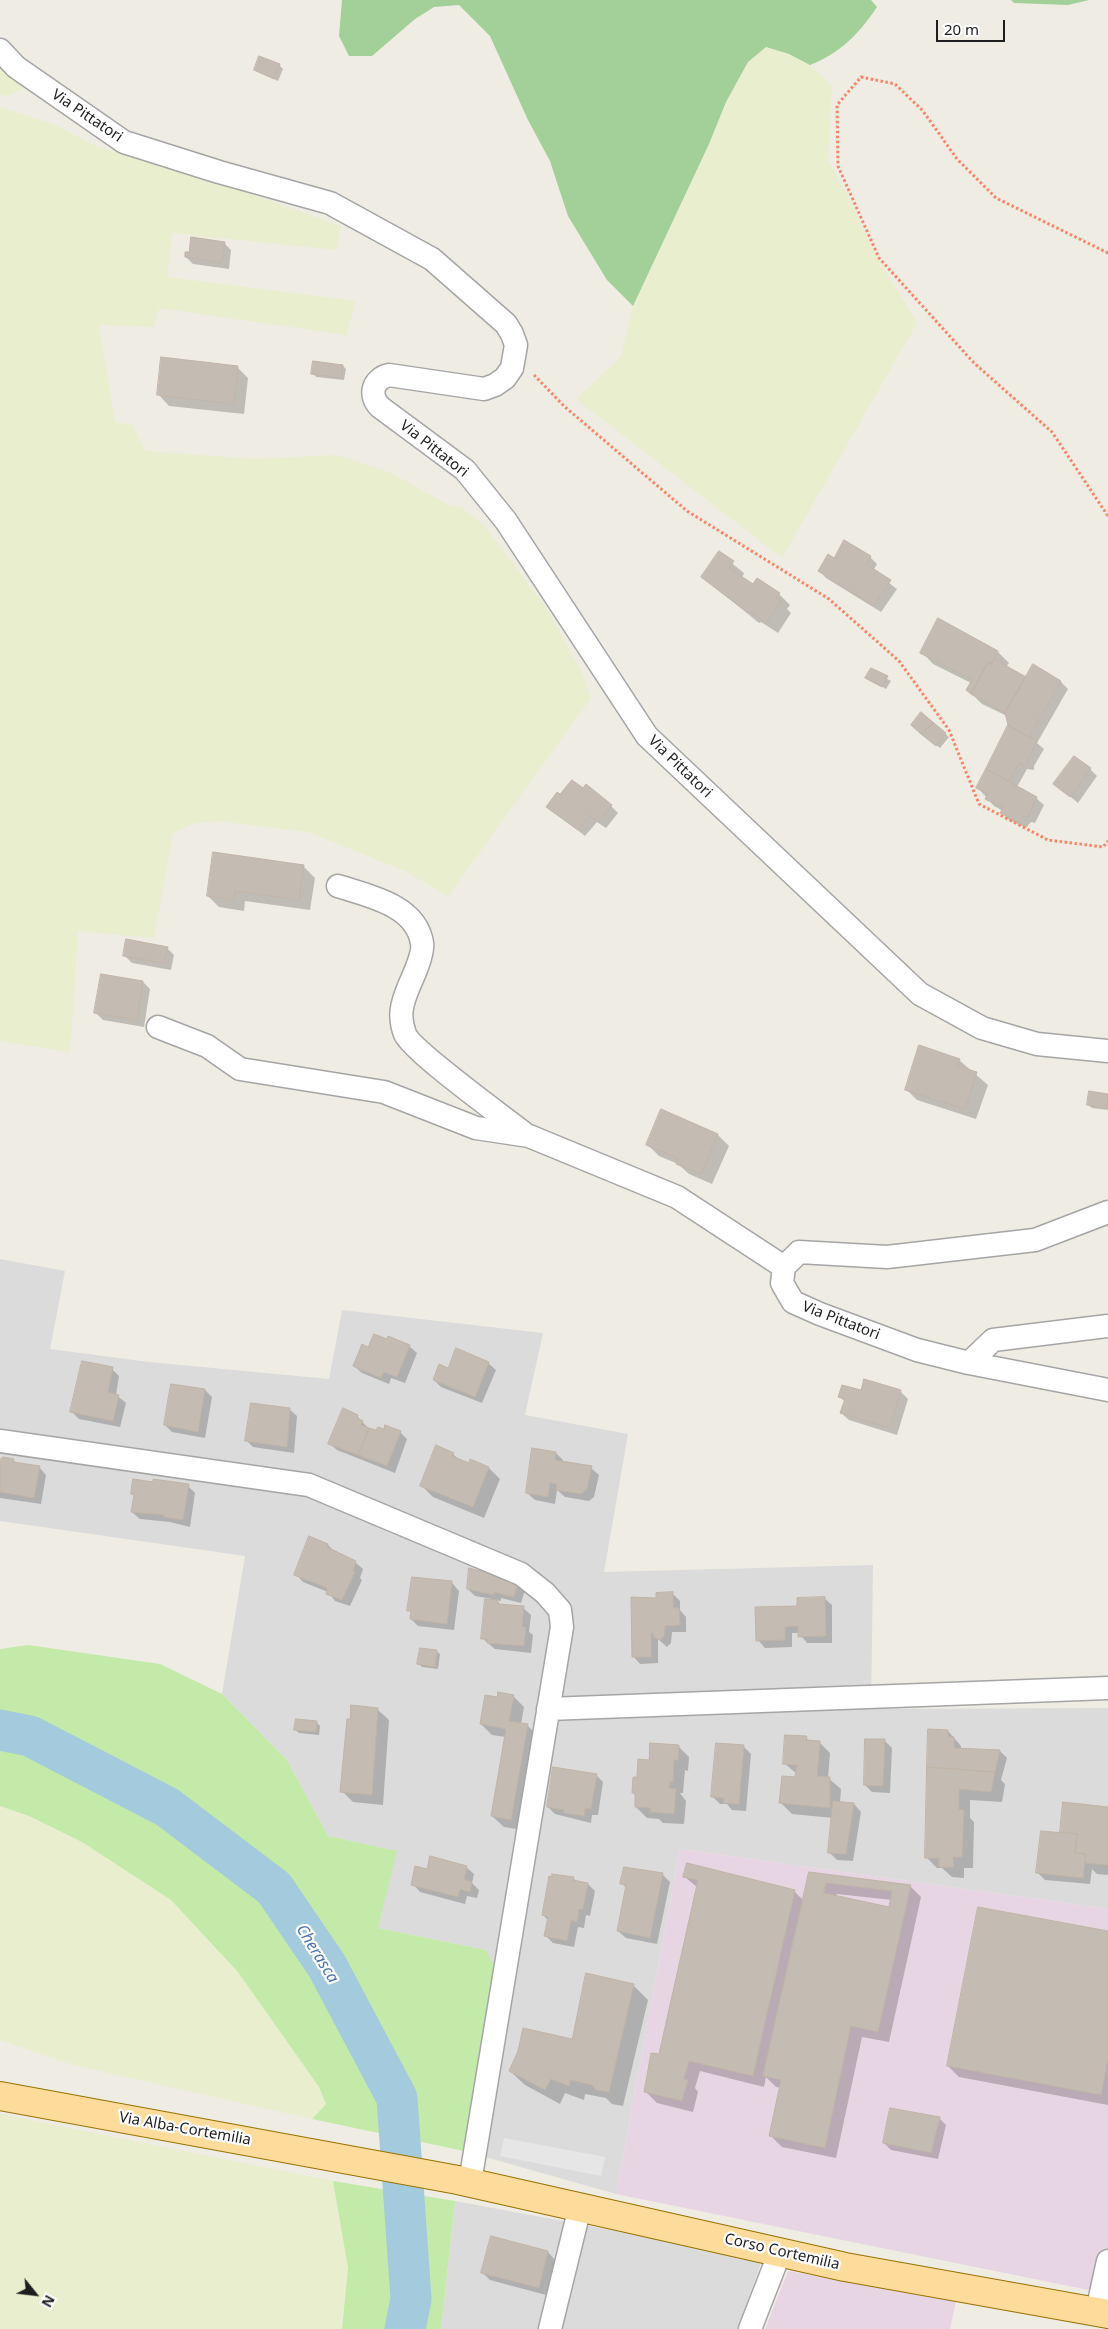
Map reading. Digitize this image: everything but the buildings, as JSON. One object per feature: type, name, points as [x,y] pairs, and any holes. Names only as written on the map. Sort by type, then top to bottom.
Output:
[{"type":"main road","name":"Via Alba-Cortemilia","points":[[0,2096],[464,2181]]},
{"type":"main road","name":"Corso Cortemilia","points":[[464,2181],[845,2267],[1102,2312]]},
{"type":"street","name":"Via Pittatori","points":[[0,50],[16,67],[124,142],[219,172],[330,203],[432,259],[506,324],[516,345],[516,357],[512,368],[505,378],[495,385],[484,389],[389,375],[378,380],[373,397],[380,407],[466,470],[506,521],[647,736],[920,994],[982,1028],[1037,1044],[1108,1051]]},
{"type":"street","points":[[338,886],[382,900],[411,918],[422,944],[415,971],[400,1008],[405,1035],[427,1057],[527,1136]]},
{"type":"street","points":[[158,1027],[207,1046],[240,1069],[384,1092],[476,1128],[527,1136],[610,1168],[677,1198],[784,1267],[799,1252],[887,1257],[1035,1240],[1108,1212]]},
{"type":"street","name":"Via Pittatori","points":[[784,1267],[782,1283],[793,1302],[820,1314],[917,1350],[969,1363],[1108,1390]]},
{"type":"street","points":[[969,1363],[993,1340],[1108,1326]]},
{"type":"street","points":[[0,1441],[309,1485],[521,1574],[545,1593],[560,1610],[562,1628],[464,2181]]},
{"type":"street","points":[[548,1709],[1108,1688]]},
{"type":"street","points":[[550,2329],[580,2207]]},
{"type":"street","points":[[750,2329],[780,2252]]},
{"type":"street","points":[[1102,2312],[1108,2261]]},
{"type":"path","points":[[1108,253],[996,198],[957,160],[923,111],[895,84],[861,77],[837,104],[838,166],[879,258],[974,363],[1052,432],[1108,516]]},
{"type":"path","points":[[516,357],[565,407],[687,511],[829,599],[899,661],[949,730],[979,804],[1048,840],[1103,847],[1108,841]]},
{"type":"shaded area","points":[[0,1259],[65,1271],[50,1349],[149,1362],[329,1379],[342,1310],[543,1333],[525,1415],[628,1434],[604,1572],[873,1565],[871,1709],[1108,1708],[1108,1909],[680,1849],[616,2194],[464,2151],[486,1950],[378,1928],[396,1851],[328,1836],[287,1760],[222,1694],[245,1556],[0,1521]]},
{"type":"shaded area","points":[[680,1849],[1108,1909],[1108,2294],[616,2194]]},
{"type":"shaded area","points":[[504,2138],[605,2157],[601,2176],[500,2156]]},
{"type":"shaded area","points":[[455,2201],[763,2258],[737,2329],[441,2329]]},
{"type":"shaded area","points":[[788,2271],[956,2301],[950,2329],[765,2329]]},
{"type":"green space","points":[[342,0],[871,0],[877,7],[848,42],[831,55],[810,65],[789,54],[766,47],[748,62],[726,102],[709,144],[633,306],[607,280],[568,216],[550,161],[528,120],[490,36],[459,5],[434,7],[415,19],[372,56],[349,56],[339,36]]},
{"type":"green space","points":[[1011,0],[1089,0],[1068,5],[1014,3]]},
{"type":"green space","points":[[766,47],[789,54],[810,65],[832,86],[828,159],[852,204],[871,247],[917,323],[782,558],[576,399],[621,357],[633,306],[709,144],[726,102],[748,62]]},
{"type":"green space","points":[[0,66],[24,88],[7,96],[0,94]]},
{"type":"green space","points":[[0,107],[53,124],[98,147],[222,184],[341,226],[336,250],[172,233],[167,277],[356,301],[346,335],[159,308],[154,327],[99,325],[115,422],[133,425],[145,451],[255,459],[337,455],[391,473],[450,506],[461,507],[483,524],[545,606],[581,671],[591,698],[448,896],[405,871],[308,832],[218,821],[195,823],[173,833],[154,938],[78,931],[70,1052],[0,1041]]},
{"type":"green space","points":[[28,1645],[160,1664],[222,1694],[287,1760],[328,1836],[397,1851],[378,1928],[486,1950],[495,1967],[464,2151],[312,2119],[326,2104],[319,2087],[238,1972],[171,1900],[82,1842],[29,1816],[0,1806],[0,1649]]},
{"type":"green space","points":[[0,1806],[29,1816],[82,1842],[171,1900],[238,1972],[319,2087],[326,2104],[312,2119],[73,2065],[0,2040]]},
{"type":"green space","points":[[0,2114],[333,2181],[348,2268],[341,2329],[0,2329]]},
{"type":"green space","points":[[333,2181],[455,2201],[441,2329],[342,2329],[348,2268]]},
{"type":"waterway","name":"Cherasca","points":[[0,1730],[30,1736],[167,1807],[274,1888],[327,1966],[397,2098],[411,2299],[405,2329]]}]
